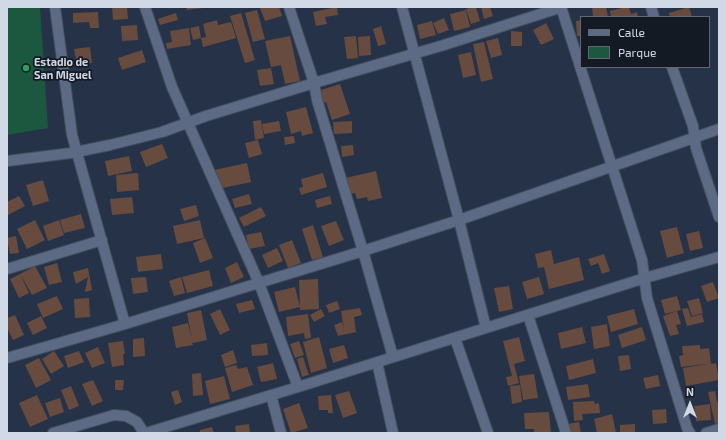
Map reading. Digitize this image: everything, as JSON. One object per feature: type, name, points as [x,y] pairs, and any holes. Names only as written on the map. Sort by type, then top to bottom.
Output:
[{"type":"street","points":[[55,7],[72,135],[125,324]]},
{"type":"street","points":[[145,7],[172,87],[259,283],[298,387]]},
{"type":"street","points":[[289,7],[314,83],[317,100],[363,251],[393,357]]},
{"type":"street","points":[[402,7],[459,220],[486,328]]},
{"type":"street","points":[[7,161],[77,152],[162,132],[314,83],[414,54],[561,7],[580,67]]},
{"type":"street","points":[[580,68],[642,260],[647,298],[687,428],[690,433]]},
{"type":"street","points":[[672,68],[693,126],[696,148],[719,217]]},
{"type":"street","points":[[7,358],[125,324],[363,251],[459,220],[719,129]]},
{"type":"street","points":[[7,269],[102,240]]},
{"type":"street","points":[[53,433],[114,415],[126,416],[137,422],[145,433],[298,387],[644,278],[719,257]]},
{"type":"street","points":[[528,315],[566,433]]},
{"type":"street","points":[[454,338],[488,433]]},
{"type":"street","points":[[377,362],[393,433]]},
{"type":"street","points":[[271,395],[281,433]]},
{"type":"street","points":[[706,433],[719,429]]},
{"type":"green space","name":"Estadio de San Miguel","points":[[7,7],[40,7],[48,128],[7,135]]},
{"type":"building","points":[[112,7],[127,7],[128,19],[113,20]]},
{"type":"building","points":[[186,7],[203,7],[203,8],[187,10]]},
{"type":"building","points":[[279,7],[282,16],[265,21],[260,8]]},
{"type":"building","points":[[337,7],[338,15],[325,17],[327,24],[316,26],[313,12]]},
{"type":"building","points":[[476,7],[480,21],[471,24],[466,9]]},
{"type":"building","points":[[481,7],[490,7],[493,16],[484,19]]},
{"type":"building","points":[[592,7],[606,7],[608,16],[593,16]]},
{"type":"building","points":[[629,7],[631,14],[637,12],[638,16],[611,16],[610,11]]},
{"type":"building","points":[[689,7],[692,16],[670,16],[669,13]]},
{"type":"building","points":[[257,10],[265,39],[253,42],[245,13]]},
{"type":"building","points":[[466,10],[470,27],[454,31],[450,14]]},
{"type":"building","points":[[98,12],[99,28],[90,28],[89,22],[73,23],[73,13]]},
{"type":"building","points":[[176,13],[178,20],[160,25],[158,19]]},
{"type":"building","points":[[241,13],[255,60],[245,63],[230,16]]},
{"type":"building","points":[[444,18],[449,30],[438,34],[433,23]]},
{"type":"building","points":[[217,20],[218,25],[231,22],[236,38],[203,47],[201,38],[206,37],[203,24]]},
{"type":"building","points":[[580,20],[580,36],[577,36],[576,21]]},
{"type":"building","points":[[432,21],[436,35],[420,39],[417,25]]},
{"type":"building","points":[[546,23],[554,39],[541,45],[533,30]]},
{"type":"building","points":[[137,25],[138,40],[122,41],[121,26]]},
{"type":"building","points":[[199,26],[201,38],[193,40],[190,28]]},
{"type":"building","points":[[381,26],[386,44],[378,46],[373,29]]},
{"type":"building","points":[[189,28],[191,45],[167,49],[166,43],[172,42],[170,31]]},
{"type":"building","points":[[511,31],[522,32],[522,46],[511,46]]},
{"type":"building","points":[[290,36],[300,81],[285,84],[281,65],[271,67],[265,41]]},
{"type":"building","points":[[356,36],[358,58],[347,59],[344,37]]},
{"type":"building","points":[[370,36],[371,55],[359,56],[358,37]]},
{"type":"building","points":[[498,38],[502,55],[491,58],[486,41]]},
{"type":"building","points":[[484,42],[493,79],[481,82],[473,44]]},
{"type":"building","points":[[90,47],[92,63],[77,65],[74,49]]},
{"type":"building","points":[[142,50],[146,62],[122,70],[118,58]]},
{"type":"building","points":[[471,52],[476,75],[463,78],[458,55]]},
{"type":"building","points":[[271,68],[274,84],[260,86],[257,70]]},
{"type":"building","points":[[340,84],[350,114],[332,120],[326,102],[322,104],[318,91]]},
{"type":"building","points":[[306,107],[313,133],[302,136],[301,131],[291,134],[286,112]]},
{"type":"building","points":[[261,120],[264,138],[255,140],[253,121]]},
{"type":"building","points":[[279,121],[281,131],[264,134],[262,124]]},
{"type":"building","points":[[352,121],[352,133],[334,134],[333,122]]},
{"type":"building","points":[[294,136],[295,143],[285,145],[284,137]]},
{"type":"building","points":[[258,140],[262,154],[249,158],[245,143]]},
{"type":"building","points":[[162,144],[168,158],[146,167],[140,152]]},
{"type":"building","points":[[353,145],[354,155],[342,157],[341,146]]},
{"type":"building","points":[[129,156],[132,171],[108,176],[105,161]]},
{"type":"building","points":[[247,163],[251,182],[218,189],[214,170]]},
{"type":"building","points":[[376,171],[382,198],[368,201],[367,197],[357,199],[355,193],[348,195],[345,178]]},
{"type":"building","points":[[138,173],[139,190],[117,192],[116,175]]},
{"type":"building","points":[[323,173],[327,187],[301,195],[299,188],[303,187],[301,179]]},
{"type":"building","points":[[43,180],[49,201],[33,206],[26,185]]},
{"type":"building","points":[[249,194],[252,204],[235,208],[232,199]]},
{"type":"building","points":[[19,196],[25,206],[8,215],[7,202]]},
{"type":"building","points":[[330,196],[332,204],[317,208],[315,200]]},
{"type":"building","points":[[132,197],[134,213],[112,215],[110,199]]},
{"type":"building","points":[[196,205],[199,216],[184,221],[180,209]]},
{"type":"building","points":[[261,207],[266,216],[244,227],[239,218]]},
{"type":"building","points":[[81,214],[85,228],[64,233],[60,220]]},
{"type":"building","points":[[35,220],[45,240],[27,249],[17,229]]},
{"type":"building","points":[[59,220],[64,235],[48,241],[43,226]]},
{"type":"building","points":[[200,220],[204,238],[177,244],[173,226]]},
{"type":"building","points":[[336,221],[344,240],[329,246],[321,226]]},
{"type":"building","points":[[313,225],[323,257],[312,260],[302,229]]},
{"type":"building","points":[[677,227],[684,253],[667,258],[660,231]]},
{"type":"building","points":[[699,231],[703,248],[690,251],[686,234]]},
{"type":"building","points":[[261,232],[265,246],[249,249],[246,235]]},
{"type":"building","points":[[16,236],[19,253],[10,254],[7,238]]},
{"type":"building","points":[[205,238],[213,258],[200,263],[193,243]]},
{"type":"building","points":[[292,240],[301,263],[288,268],[279,245]]},
{"type":"building","points":[[277,248],[283,261],[268,268],[262,255]]},
{"type":"building","points":[[551,250],[554,264],[579,257],[584,280],[549,289],[544,267],[538,268],[535,254]]},
{"type":"building","points":[[161,254],[163,269],[138,272],[136,257]]},
{"type":"building","points":[[604,254],[610,271],[602,274],[598,263],[591,266],[588,259]]},
{"type":"building","points":[[237,262],[244,277],[231,283],[225,268]]},
{"type":"building","points":[[57,263],[62,282],[49,285],[44,267]]},
{"type":"building","points":[[35,266],[47,288],[32,295],[20,274]]},
{"type":"building","points":[[88,268],[92,290],[85,292],[88,277],[76,284],[73,272]]},
{"type":"building","points":[[209,270],[213,286],[187,293],[182,277]]},
{"type":"building","points":[[20,274],[29,293],[19,298],[10,279]]},
{"type":"building","points":[[146,277],[148,292],[133,294],[131,278]]},
{"type":"building","points":[[181,277],[185,293],[174,296],[169,281]]},
{"type":"building","points":[[539,277],[544,294],[527,299],[522,282]]},
{"type":"building","points":[[318,279],[319,309],[300,310],[299,280]]},
{"type":"building","points":[[713,282],[719,298],[707,302],[701,286]]},
{"type":"building","points":[[509,286],[513,309],[499,312],[494,288]]},
{"type":"building","points":[[295,287],[300,307],[279,312],[274,292]]},
{"type":"building","points":[[57,296],[63,309],[43,318],[37,304]]},
{"type":"building","points":[[677,296],[681,310],[665,314],[661,300]]},
{"type":"building","points":[[89,298],[90,317],[75,318],[74,299]]},
{"type":"building","points":[[699,298],[703,313],[692,316],[687,301]]},
{"type":"building","points":[[252,300],[255,309],[239,313],[236,304]]},
{"type":"building","points":[[337,301],[340,309],[329,313],[326,305]]},
{"type":"building","points":[[360,308],[362,315],[354,317],[356,332],[338,336],[334,325],[342,322],[344,329],[341,311]]},
{"type":"building","points":[[688,308],[691,317],[702,314],[704,322],[687,326],[682,309]]},
{"type":"building","points":[[220,309],[230,330],[220,335],[210,314]]},
{"type":"building","points":[[321,309],[325,316],[314,322],[310,315]]},
{"type":"building","points":[[634,309],[638,324],[611,332],[607,316]]},
{"type":"building","points":[[201,310],[207,340],[192,343],[193,345],[176,348],[172,327],[188,323],[192,339],[187,313]]},
{"type":"building","points":[[677,311],[681,324],[676,325],[679,334],[670,336],[663,316]]},
{"type":"building","points":[[308,314],[311,338],[305,339],[304,333],[288,336],[286,317]]},
{"type":"building","points":[[15,315],[24,335],[13,340],[7,328],[7,318]]},
{"type":"building","points":[[41,316],[47,328],[33,335],[27,323]]},
{"type":"building","points":[[607,324],[610,346],[594,349],[591,327]]},
{"type":"building","points":[[582,327],[586,343],[561,349],[558,333]]},
{"type":"building","points":[[642,327],[646,340],[622,348],[618,335]]},
{"type":"building","points":[[319,337],[327,368],[311,373],[303,342]]},
{"type":"building","points":[[519,337],[525,361],[514,364],[519,383],[508,386],[506,377],[512,376],[503,341]]},
{"type":"building","points":[[144,338],[145,356],[133,357],[133,339]]},
{"type":"building","points":[[123,341],[125,354],[123,354],[124,365],[112,367],[108,343]]},
{"type":"building","points":[[299,341],[304,355],[295,358],[290,344]]},
{"type":"building","points":[[267,343],[268,355],[252,356],[251,345]]},
{"type":"building","points":[[344,345],[348,358],[333,363],[329,349]]},
{"type":"building","points":[[700,345],[700,349],[709,348],[711,364],[716,363],[719,380],[686,386],[683,368],[708,364],[681,367],[679,356],[683,355],[682,346]]},
{"type":"building","points":[[98,347],[105,363],[92,368],[85,353]]},
{"type":"building","points":[[233,350],[237,363],[225,367],[221,355]]},
{"type":"building","points":[[54,351],[64,366],[51,374],[42,359]]},
{"type":"building","points":[[79,351],[84,362],[68,368],[64,356]]},
{"type":"building","points":[[629,355],[631,369],[620,371],[618,356]]},
{"type":"building","points":[[303,357],[309,375],[302,377],[297,359]]},
{"type":"building","points":[[39,358],[51,380],[36,388],[25,365]]},
{"type":"building","points":[[593,359],[596,373],[569,380],[566,366]]},
{"type":"building","points":[[273,363],[277,379],[261,382],[257,367]]},
{"type":"building","points":[[236,365],[238,369],[247,367],[253,385],[232,392],[225,368]]},
{"type":"building","points":[[201,373],[203,395],[193,396],[192,374]]},
{"type":"building","points":[[534,374],[538,398],[523,400],[519,376]]},
{"type":"building","points":[[658,375],[660,386],[646,389],[643,378]]},
{"type":"building","points":[[224,376],[230,399],[210,404],[205,381]]},
{"type":"building","points":[[93,380],[103,401],[92,406],[82,384]]},
{"type":"building","points":[[115,380],[124,380],[123,390],[115,390]]},
{"type":"building","points":[[588,384],[590,397],[568,400],[566,387]]},
{"type":"building","points":[[520,385],[522,402],[512,404],[510,386]]},
{"type":"building","points":[[71,386],[79,406],[69,410],[61,390]]},
{"type":"building","points":[[178,390],[182,402],[175,405],[171,392]]},
{"type":"building","points":[[349,391],[357,413],[343,418],[335,395]]},
{"type":"building","points":[[715,391],[717,402],[719,401],[719,423],[715,424],[708,392]]},
{"type":"building","points":[[37,395],[48,419],[30,427],[19,403]]},
{"type":"building","points":[[331,395],[333,413],[328,413],[328,410],[319,410],[318,396]]},
{"type":"building","points":[[60,398],[64,412],[50,417],[45,403]]},
{"type":"building","points":[[594,401],[595,404],[599,403],[600,413],[582,414],[583,420],[574,421],[573,402]]},
{"type":"building","points":[[299,403],[308,428],[291,433],[283,409]]},
{"type":"building","points":[[710,404],[711,420],[696,421],[694,406]]},
{"type":"building","points":[[666,409],[667,423],[653,424],[652,410]]},
{"type":"building","points":[[549,412],[551,433],[534,433],[534,429],[525,429],[524,413]]},
{"type":"building","points":[[612,414],[616,433],[597,433],[594,419]]},
{"type":"building","points":[[579,422],[581,433],[570,433],[568,424]]},
{"type":"building","points":[[249,424],[250,433],[236,433],[235,426]]},
{"type":"building","points":[[635,424],[635,433],[620,433],[620,425]]},
{"type":"building","points":[[212,427],[214,433],[200,433],[200,430]]},
{"type":"place","name":"Estadio de San Miguel","points":[[26,68]]}]
